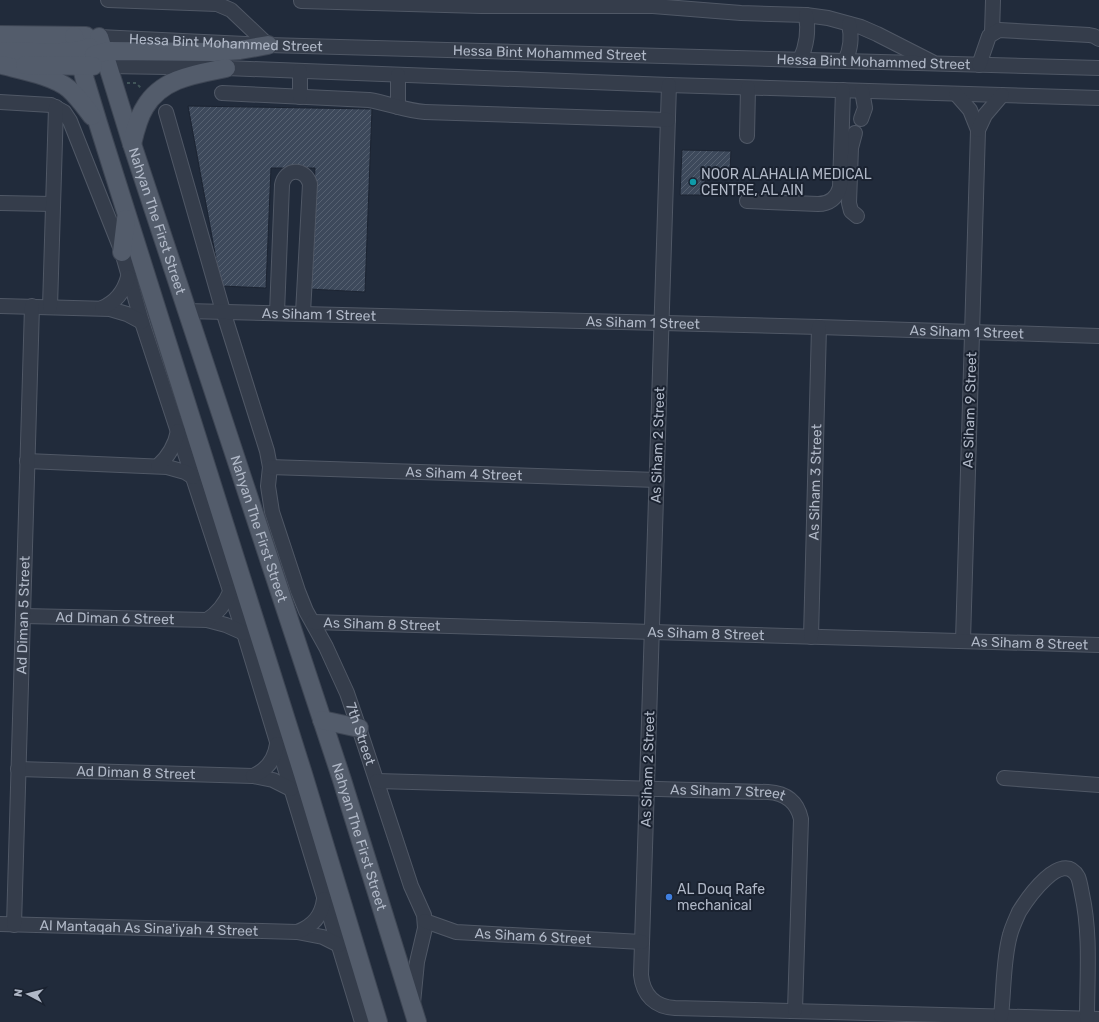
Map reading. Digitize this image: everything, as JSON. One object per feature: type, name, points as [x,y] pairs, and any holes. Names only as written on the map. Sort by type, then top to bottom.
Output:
[{"type":"main road","name":"Hessa Bint Mohammed Street","points":[[0,35],[78,51]]},
{"type":"main road","points":[[78,51],[91,57],[104,52],[214,52],[240,50],[268,45]]},
{"type":"main road","name":"Hessa Bint Mohammed Street","points":[[1,60],[78,51],[104,52]]},
{"type":"main road","name":"Nahyan The First Street","points":[[78,51],[98,124],[294,744],[378,1022]]},
{"type":"main road","name":"Nahyan The First Street","points":[[104,52],[132,144],[344,787],[414,1015]]},
{"type":"main road","points":[[1,60],[62,84],[76,96],[98,124]]},
{"type":"main road","points":[[132,144],[138,123],[146,106],[158,91],[174,81],[192,75],[226,68]]},
{"type":"main road","points":[[122,252],[127,214]]},
{"type":"main road","points":[[322,720],[360,728]]},
{"type":"street","points":[[108,0],[217,4],[231,10],[268,45]]},
{"type":"street","points":[[979,65],[988,39],[992,33],[993,0]]},
{"type":"street","points":[[302,1],[481,6],[653,3],[741,7],[828,18],[849,24],[877,34],[936,64]]},
{"type":"street","points":[[800,60],[806,46],[806,15]]},
{"type":"street","points":[[845,61],[851,39],[849,24]]},
{"type":"street","points":[[992,33],[999,30],[1089,34],[1099,39]]},
{"type":"street","name":"Hessa Bint Mohammed Street","points":[[268,45],[1099,68]]},
{"type":"street","name":"Hessa Bint Mohammed Street","points":[[104,52],[226,68],[748,88],[1099,98]]},
{"type":"street","points":[[300,71],[300,97]]},
{"type":"street","points":[[398,75],[398,107]]},
{"type":"street","name":"As Siham 2 Street","points":[[669,85],[653,632],[642,942],[642,982],[648,996],[660,1005],[675,1008],[1093,1018]]},
{"type":"street","points":[[747,136],[748,88]]},
{"type":"street","points":[[747,201],[822,204],[834,198],[840,186],[843,90]]},
{"type":"street","points":[[865,118],[865,102],[868,91]]},
{"type":"street","points":[[222,93],[369,100],[411,111],[425,112],[668,120]]},
{"type":"street","name":"As Siham 9 Street","points":[[956,94],[970,110],[978,130]]},
{"type":"street","name":"As Siham 9 Street","points":[[963,642],[978,130],[985,114],[1002,95]]},
{"type":"street","points":[[0,102],[46,104],[56,107],[64,112],[70,121],[122,252],[142,322],[244,634],[362,1022]]},
{"type":"street","points":[[50,307],[56,107]]},
{"type":"street","name":"7th Street","points":[[166,112],[223,311],[267,450],[270,467],[268,486],[272,512],[302,601],[338,672],[360,728],[411,886],[422,909],[425,921],[424,934],[417,962],[414,1015]]},
{"type":"street","points":[[855,134],[850,148],[849,203],[850,210],[857,216]]},
{"type":"street","points":[[277,313],[282,185],[285,177],[292,172],[296,172],[304,174],[310,184],[303,314]]},
{"type":"street","points":[[0,203],[53,204]]},
{"type":"street","points":[[102,308],[114,301],[119,296],[128,277]]},
{"type":"street","points":[[0,306],[102,308],[123,312],[142,322]]},
{"type":"street","name":"Ad Diman 5 Street","points":[[7,924],[18,769],[32,306]]},
{"type":"street","name":"As Siham 1 Street","points":[[187,311],[819,327],[1099,336]]},
{"type":"street","name":"As Siham 3 Street","points":[[811,637],[819,327]]},
{"type":"street","points":[[158,466],[169,454],[178,431]]},
{"type":"street","points":[[27,461],[158,466],[176,469],[193,477]]},
{"type":"street","name":"As Siham 4 Street","points":[[270,467],[657,480]]},
{"type":"street","points":[[207,620],[224,605],[230,592]]},
{"type":"street","name":"Ad Diman 6 Street","points":[[23,616],[207,620],[226,624],[244,634]]},
{"type":"street","name":"As Siham 8 Street","points":[[313,622],[1099,645]]},
{"type":"street","points":[[253,776],[264,770],[272,761],[275,756],[277,744]]},
{"type":"street","name":"Ad Diman 8 Street","points":[[18,769],[253,776],[273,780],[291,789]]},
{"type":"street","points":[[1004,778],[1099,785]]},
{"type":"street","name":"As Siham 7 Street","points":[[377,781],[776,792],[790,799],[799,811],[802,826],[795,1010]]},
{"type":"street","points":[[1001,1016],[1008,945],[1014,923],[1025,903],[1043,881],[1055,870],[1066,868],[1075,873],[1078,878],[1084,901],[1093,1018]]},
{"type":"street","points":[[298,932],[304,930],[314,922],[322,911],[324,898]]},
{"type":"street","name":"As Siham 6 Street","points":[[425,921],[456,932],[642,942]]},
{"type":"street","name":"Al Mantaqah As Sina'iyah 4 Street","points":[[7,924],[298,932],[323,937],[339,945]]},
{"type":"building","points":[[188,106],[372,109],[365,292],[309,289],[315,168],[271,168],[266,288],[221,286]]},
{"type":"building","name":"NOOR ALAHALIA MEDICAL CENTRE, AL AIN","points":[[682,150],[731,151],[730,170],[706,169],[704,195],[680,195]]},
{"type":"place","name":"NOOR ALAHALIA MEDICAL CENTRE, AL AIN","points":[[693,182]]},
{"type":"place","name":"AL Douq Rafe mechanical","points":[[669,897]]}]
